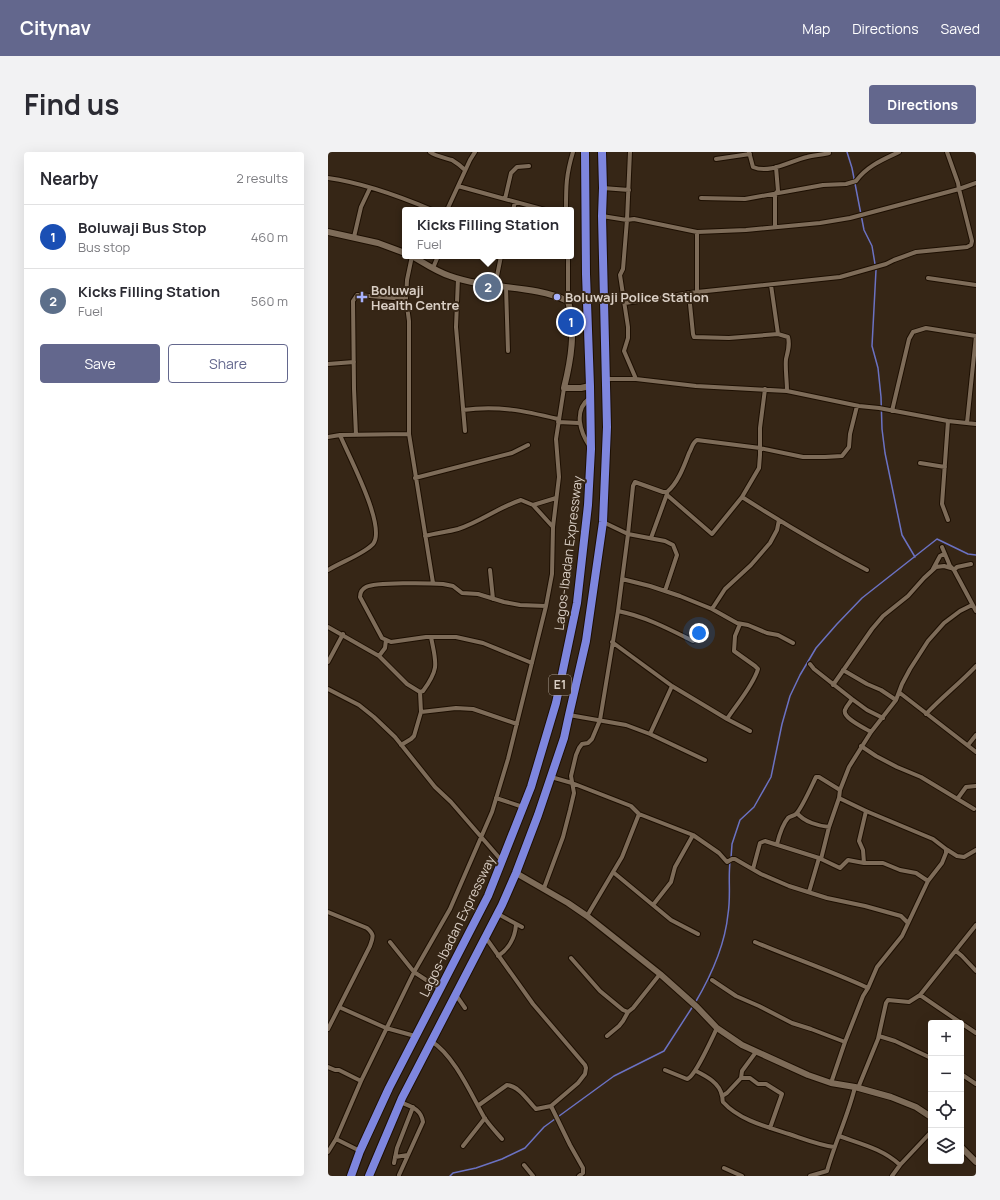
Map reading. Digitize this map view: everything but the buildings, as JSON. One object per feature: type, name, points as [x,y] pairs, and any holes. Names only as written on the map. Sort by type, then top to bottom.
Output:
[{"type":"highway","name":"Lagos-Ibadan Expressway","points":[[351,1176],[360,1151],[389,1088],[488,896],[531,787],[556,703],[577,603],[588,505],[591,449],[586,274],[585,152]]},
{"type":"highway","name":"E1","points":[[369,1176],[400,1102],[486,938],[516,873],[551,777],[570,715],[586,641],[604,522],[607,428],[602,152]]},
{"type":"street","points":[[429,152],[453,161],[465,170]]},
{"type":"street","points":[[448,207],[475,152]]},
{"type":"street","points":[[566,207],[567,171],[573,152]]},
{"type":"street","points":[[630,152],[627,220],[623,269],[620,275],[628,327],[628,338],[624,351],[636,379]]},
{"type":"street","points":[[701,198],[745,199],[823,185],[856,182],[862,173],[872,165],[899,152]]},
{"type":"street","points":[[624,303],[687,293],[840,277],[886,264],[916,252],[967,247],[971,245],[972,241],[958,190],[958,183],[947,152]]},
{"type":"street","points":[[716,159],[750,153],[753,167],[759,170],[776,167],[807,154],[829,153]]},
{"type":"street","points":[[505,199],[511,173],[517,167],[529,166]]},
{"type":"street","points":[[774,226],[775,194],[778,191],[776,167]]},
{"type":"street","points":[[328,178],[346,181],[392,194],[424,207]]},
{"type":"street","points":[[602,216],[627,220],[634,219],[697,232],[746,230],[774,226],[820,223],[850,218],[958,190],[976,183]]},
{"type":"street","points":[[458,186],[534,207]]},
{"type":"street","points":[[354,237],[361,207],[370,188]]},
{"type":"street","points":[[603,188],[629,190]]},
{"type":"street","points":[[514,207],[515,202]]},
{"type":"street","points":[[328,232],[388,246],[402,252]]},
{"type":"street","points":[[697,232],[697,292]]},
{"type":"street","points":[[411,259],[407,280],[406,299],[409,321],[409,434],[433,583]]},
{"type":"street","points":[[417,259],[451,277],[495,286],[553,294],[568,301]]},
{"type":"street","points":[[433,268],[437,259]]},
{"type":"street","points":[[495,286],[500,259]]},
{"type":"street","points":[[328,1152],[336,1139],[386,1028],[414,972],[450,909],[481,838],[496,798],[508,759],[546,606],[552,574],[553,527],[559,477],[556,439],[572,341],[572,315],[568,301],[568,259]]},
{"type":"street","points":[[458,278],[456,327],[465,431]]},
{"type":"street","points":[[928,278],[976,285]]},
{"type":"street","points":[[771,285],[778,334]]},
{"type":"street","points":[[506,287],[508,351]]},
{"type":"street","points":[[687,293],[690,304],[694,337],[729,338],[778,334],[788,337],[789,349],[786,360],[787,391]]},
{"type":"street","points":[[356,435],[353,304],[355,297],[357,295],[406,299]]},
{"type":"street","points":[[892,411],[909,338],[913,332],[926,328],[976,336],[967,423]]},
{"type":"street","points":[[328,364],[354,362]]},
{"type":"street","points":[[606,379],[636,379],[696,386],[787,391],[857,406],[948,421],[976,424]]},
{"type":"street","points":[[564,388],[581,388],[590,386]]},
{"type":"street","points":[[544,888],[566,824],[574,793],[570,776],[572,765],[578,748],[582,744],[588,743],[592,739],[600,720],[618,611],[633,486],[635,482],[667,493],[712,534],[742,497],[759,468],[760,428],[765,389]]},
{"type":"street","points":[[590,398],[585,401],[579,423],[583,435],[591,449]]},
{"type":"street","points":[[651,538],[667,493],[675,483],[694,442],[697,440],[760,448],[803,457],[825,458],[842,456],[849,447],[857,406]]},
{"type":"street","points":[[463,410],[500,408],[579,423]]},
{"type":"street","points":[[948,421],[942,504],[948,520]]},
{"type":"street","points":[[328,437],[340,435],[409,434]]},
{"type":"street","points":[[328,570],[355,555],[362,553],[373,543],[376,537],[375,520],[367,497],[340,435]]},
{"type":"street","points":[[416,478],[512,453],[528,445]]},
{"type":"street","points":[[920,463],[945,467]]},
{"type":"street","points":[[742,497],[834,553],[867,570]]},
{"type":"street","points":[[532,505],[556,498]]},
{"type":"street","points":[[425,536],[457,529],[478,521],[501,508],[521,500],[532,505],[553,527]]},
{"type":"street","points":[[712,609],[725,589],[751,565],[770,542],[777,530],[779,520]]},
{"type":"street","points":[[604,522],[628,534],[651,538],[673,545],[677,555],[665,591]]},
{"type":"street","points":[[942,547],[944,554],[976,611]]},
{"type":"street","points":[[932,571],[940,556],[944,554]]},
{"type":"street","points":[[833,685],[878,621],[908,596],[936,567],[944,566],[952,569],[971,564]]},
{"type":"street","points":[[490,570],[493,599]]},
{"type":"street","points":[[622,579],[680,596],[712,609],[740,624],[748,625],[767,633],[778,635],[793,643]]},
{"type":"street","points":[[532,663],[483,643],[456,637],[431,637],[390,642],[382,638],[360,597],[362,589],[368,586],[381,584],[433,583],[453,586],[462,593],[478,594],[504,602],[520,605],[546,606]]},
{"type":"street","points":[[809,892],[839,798],[840,790],[849,767],[861,746],[896,700],[910,669],[928,641],[944,623],[960,611],[972,605]]},
{"type":"street","points":[[618,611],[628,613],[666,627],[693,641]]},
{"type":"street","points":[[727,719],[746,691],[758,669],[734,651],[735,636],[740,624]]},
{"type":"street","points":[[328,627],[343,634],[379,656],[407,684],[420,692]]},
{"type":"street","points":[[328,662],[343,634]]},
{"type":"street","points":[[420,692],[423,691],[430,682],[435,672],[436,665],[431,637]]},
{"type":"street","points":[[379,656],[385,648],[386,640]]},
{"type":"street","points":[[612,642],[672,686],[750,731]]},
{"type":"street","points":[[810,664],[833,685],[867,710],[883,718]]},
{"type":"street","points":[[926,714],[976,666]]},
{"type":"street","points":[[843,670],[896,700]]},
{"type":"street","points":[[650,734],[672,686]]},
{"type":"street","points":[[328,689],[359,705],[374,717],[401,745],[426,777],[451,802],[502,861]]},
{"type":"street","points":[[401,745],[414,736],[421,712],[420,692]]},
{"type":"street","points":[[900,693],[968,744],[976,752]]},
{"type":"street","points":[[852,699],[844,714],[847,718],[871,732]]},
{"type":"street","points":[[421,712],[456,708],[473,709],[517,724]]},
{"type":"street","points":[[570,715],[626,725],[650,734],[705,760]]},
{"type":"street","points":[[968,744],[976,735]]},
{"type":"street","points":[[861,746],[876,756],[921,777],[974,809]]},
{"type":"street","points":[[551,777],[572,783],[631,806],[639,814],[693,835],[719,853],[727,862],[735,859],[752,869],[789,886],[827,898],[865,906],[901,916],[908,923]]},
{"type":"street","points":[[777,844],[787,820],[790,816],[797,813],[816,777],[819,777],[840,790]]},
{"type":"street","points":[[958,798],[963,789],[969,785],[976,786]]},
{"type":"street","points":[[496,798],[523,808]]},
{"type":"street","points":[[839,798],[866,812],[933,839],[957,856],[964,857],[976,850]]},
{"type":"street","points":[[864,863],[863,850],[859,841],[866,812]]},
{"type":"street","points":[[797,813],[803,818],[820,826],[829,827]]},
{"type":"street","points":[[587,916],[622,857],[639,814]]},
{"type":"street","points":[[653,905],[671,882],[675,868],[693,835]]},
{"type":"street","points":[[752,869],[760,844],[765,841],[820,858],[840,868],[848,860],[864,863],[883,863],[900,870],[916,873],[928,881]]},
{"type":"street","points":[[831,1082],[863,996],[877,967],[902,936],[928,881],[944,858],[946,849]]},
{"type":"street","points":[[612,872],[671,920],[698,934]]},
{"type":"street","points":[[516,873],[568,902],[587,916],[660,974],[697,1007],[717,1028],[742,1045],[808,1075],[891,1097],[916,1107],[928,1115]]},
{"type":"street","points":[[328,912],[367,928],[372,932],[373,936],[370,946],[328,1029]]},
{"type":"street","points":[[498,914],[522,927]]},
{"type":"street","points":[[498,956],[505,951],[513,938],[516,932],[516,925]]},
{"type":"street","points":[[810,1176],[827,1171],[834,1147],[879,1036],[884,1010],[888,1000],[910,1002],[920,995],[976,925]]},
{"type":"street","points":[[479,1105],[507,1085],[512,1085],[536,1109],[553,1110],[578,1084],[585,1074],[586,1068],[533,1004],[486,938]]},
{"type":"street","points":[[390,942],[414,972],[440,989]]},
{"type":"street","points":[[756,942],[804,962],[836,973],[868,988]]},
{"type":"street","points":[[956,951],[976,971]]},
{"type":"street","points":[[571,958],[600,991],[623,1010],[628,1012]]},
{"type":"street","points":[[607,1036],[623,1021],[628,1012],[633,1008],[660,974]]},
{"type":"street","points":[[712,980],[736,996],[792,1023],[845,1042]]},
{"type":"street","points":[[456,995],[465,1008]]},
{"type":"street","points":[[920,995],[957,1020]]},
{"type":"street","points":[[339,1007],[386,1028],[415,1036]]},
{"type":"street","points":[[964,1025],[976,1033]]},
{"type":"street","points":[[665,1070],[686,1079],[690,1078],[696,1071],[717,1028]]},
{"type":"street","points":[[879,1036],[895,1041],[928,1057]]},
{"type":"street","points":[[431,1041],[441,1047],[470,1090],[485,1118],[502,1139]]},
{"type":"street","points":[[722,1096],[727,1093],[741,1078],[742,1071],[756,1052]]},
{"type":"street","points":[[328,1067],[339,1070],[361,1082]]},
{"type":"street","points":[[696,1071],[719,1087],[722,1102],[741,1116],[770,1128],[825,1146],[834,1147]]},
{"type":"street","points":[[964,1076],[976,1084]]},
{"type":"street","points":[[741,1078],[750,1078],[758,1084],[766,1084],[782,1094],[770,1128]]},
{"type":"street","points":[[399,1175],[423,1122],[422,1115],[413,1107],[400,1102]]},
{"type":"street","points":[[394,1163],[397,1148],[413,1107]]},
{"type":"street","points":[[553,1110],[583,1168],[583,1173],[579,1176]]},
{"type":"street","points":[[463,1146],[485,1118]]},
{"type":"street","points":[[893,1175],[900,1165],[928,1135]]},
{"type":"street","points":[[839,1136],[881,1151],[900,1165]]},
{"type":"street","points":[[336,1139],[360,1151]]},
{"type":"street","points":[[964,1150],[976,1162]]},
{"type":"street","points":[[395,1157],[408,1155]]},
{"type":"street","points":[[524,1165],[533,1176]]},
{"type":"street","points":[[724,1168],[742,1176]]},
{"type":"waterway","points":[[847,152],[852,168],[864,230],[872,246],[876,270],[872,346],[878,368],[885,453],[902,535],[915,557]]},
{"type":"waterway","points":[[731,858],[732,844],[740,820],[754,807],[771,777],[782,724],[790,696],[800,675],[816,648],[862,598],[937,539],[968,554],[976,555]]},
{"type":"waterway","points":[[695,1003],[712,971],[724,937],[729,907],[730,862]]},
{"type":"waterway","points":[[450,1176],[453,1173],[476,1168],[502,1159],[525,1148],[544,1127],[614,1076],[664,1051],[693,1006]]},
{"type":"place","name":"Kicks Filling Station","points":[[488,287]]},
{"type":"place","name":"Boluwaji Health Centre","points":[[362,297]]},
{"type":"place","name":"Boluwaji Police Station","points":[[557,297]]},
{"type":"place","name":"Boluwaji Bus Stop","points":[[571,322]]}]
